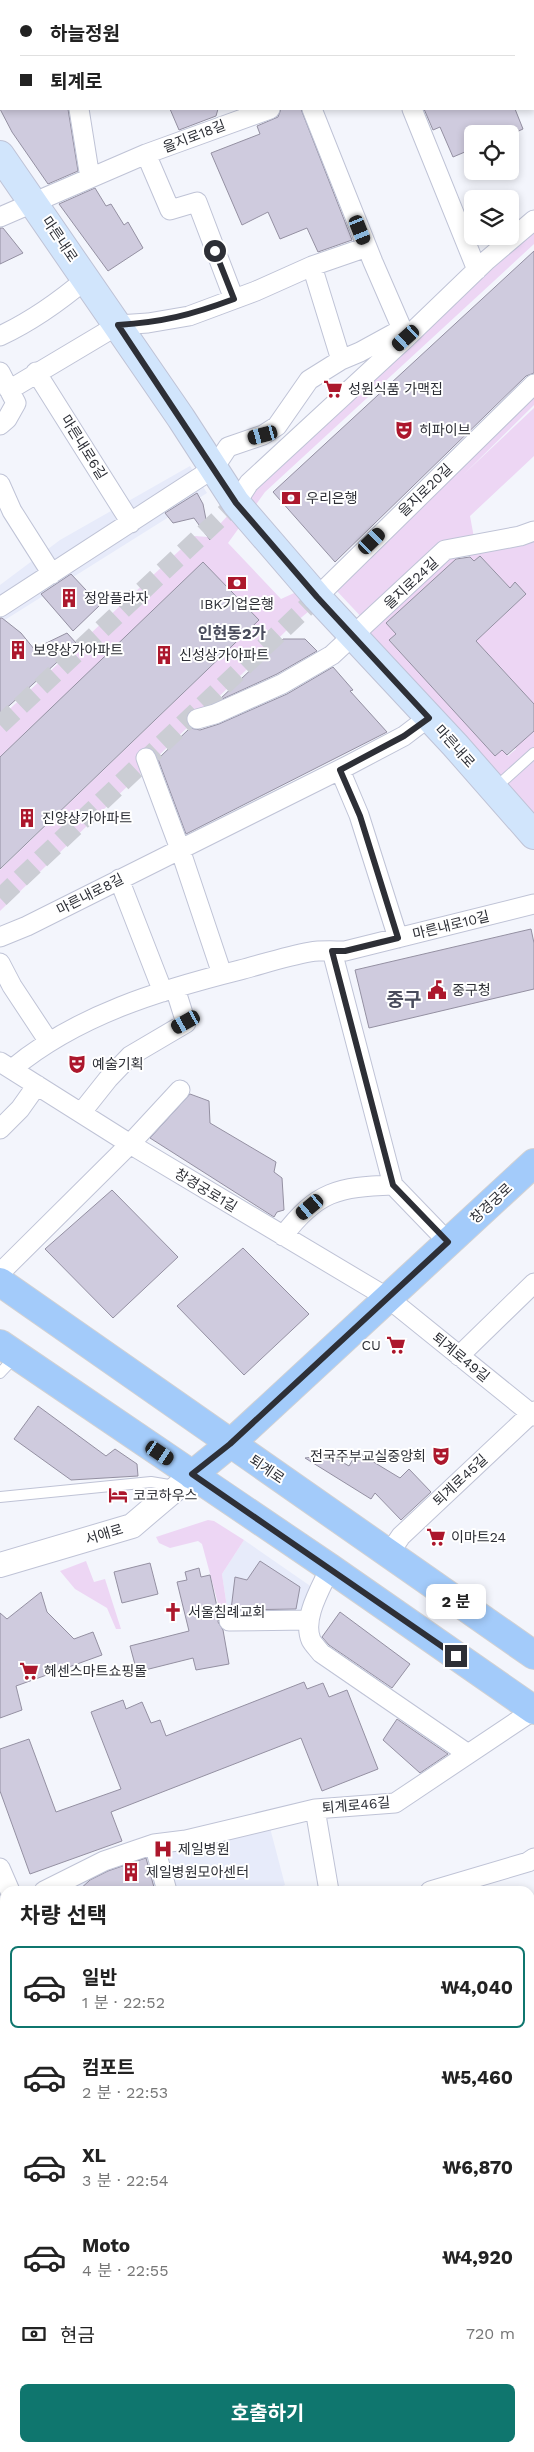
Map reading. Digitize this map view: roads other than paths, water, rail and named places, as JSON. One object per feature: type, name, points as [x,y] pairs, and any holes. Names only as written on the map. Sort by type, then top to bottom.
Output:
[{"type":"main road","name":"마른내로","points":[[0,155],[118,325],[236,503],[317,597],[534,835]]},
{"type":"main road","name":"창경궁로","points":[[185,1480],[230,1444],[534,1163]]},
{"type":"main road","name":"퇴계로","points":[[0,1282],[230,1444],[390,1552],[534,1655]]},
{"type":"main road","points":[[6,1358],[185,1480],[330,1568],[534,1710]]},
{"type":"street","points":[[79,110],[90,178]]},
{"type":"street","name":"을지로18길","points":[[0,217],[146,154],[228,115],[263,110]]},
{"type":"street","points":[[312,110],[404,334]]},
{"type":"street","points":[[412,110],[477,270]]},
{"type":"street","name":"을지로18길","points":[[146,154],[170,210],[197,202],[234,299]]},
{"type":"street","points":[[236,503],[249,483],[404,334],[534,220]]},
{"type":"street","points":[[9,390],[36,372],[74,353],[118,325],[148,323],[189,316],[312,266],[367,247]]},
{"type":"street","points":[[312,266],[341,360]]},
{"type":"street","points":[[0,336],[19,327],[63,299],[86,279]]},
{"type":"street","points":[[0,607],[214,468],[228,447],[263,435],[277,426],[309,380],[341,360],[404,334]]},
{"type":"street","points":[[0,372],[16,403],[7,419],[0,425]]},
{"type":"street","name":"마른내로6길","points":[[36,372],[131,523]]},
{"type":"street","name":"을지로20길","points":[[317,597],[534,384]]},
{"type":"street","points":[[0,484],[12,511],[52,574]]},
{"type":"street","name":"을지로24길","points":[[353,637],[445,550],[520,536],[534,531]]},
{"type":"street","points":[[197,719],[215,714],[282,684],[332,654],[353,637]]},
{"type":"street","name":"마른내로8길","points":[[0,937],[27,926],[340,770],[404,736],[429,718]]},
{"type":"street","points":[[146,758],[180,850],[222,974]]},
{"type":"street","points":[[340,770],[360,816],[398,938]]},
{"type":"street","points":[[81,1113],[108,1079],[130,1056],[186,1022],[169,990],[119,879]]},
{"type":"street","name":"마른내로10길","points":[[6,1065],[49,1042],[72,1027],[169,990],[312,951],[345,951],[534,904]]},
{"type":"street","points":[[332,951],[393,1185],[448,1242]]},
{"type":"street","points":[[0,963],[12,986],[49,1042]]},
{"type":"street","name":"창경궁로1길","points":[[6,1065],[130,1144],[388,1298]]},
{"type":"street","points":[[0,1130],[20,1109],[37,1085]]},
{"type":"street","points":[[0,1273],[130,1144],[180,1090]]},
{"type":"street","points":[[282,1236],[297,1217],[323,1196],[361,1186],[393,1185]]},
{"type":"street","points":[[459,1356],[534,1283]]},
{"type":"street","name":"퇴계로49길","points":[[388,1298],[533,1414]]},
{"type":"street","name":"퇴계로45길","points":[[390,1552],[401,1536],[533,1414]]},
{"type":"street","name":"서애로","points":[[0,1565],[132,1526],[185,1480]]},
{"type":"street","points":[[330,1568],[309,1620],[311,1640],[321,1653],[468,1754]]},
{"type":"street","points":[[228,1621],[309,1620]]},
{"type":"street","name":"퇴계로46길","points":[[54,1886],[104,1861],[154,1844],[186,1840],[315,1809],[396,1802],[534,1710]]},
{"type":"street","points":[[315,1809],[328,1886]]},
{"type":"street","points":[[154,1844],[167,1886]]},
{"type":"street","points":[[449,1886],[532,1864]]},
{"type":"street","points":[[0,1868],[8,1886]]},
{"type":"lane","points":[[493,789],[534,753]]},
{"type":"lane","points":[[0,1493],[0,1497],[185,1480]]},
{"type":"tunnel","points":[[0,725],[236,503]]},
{"type":"tunnel","points":[[0,898],[317,597]]},
{"type":"place","name":"성원식품 가맥집","points":[[333,389]]},
{"type":"place","name":"히파이브","points":[[404,430]]},
{"type":"place","name":"우리은행","points":[[291,498]]},
{"type":"place","name":"IBK기업은행","points":[[237,583]]},
{"type":"place","name":"정암플라자","points":[[69,598]]},
{"type":"place","name":"보양상가아파트","points":[[18,650]]},
{"type":"place","name":"신성상가아파트","points":[[164,655]]},
{"type":"place","name":"진양상가아파트","points":[[27,818]]},
{"type":"place","name":"중구청","points":[[437,990]]},
{"type":"place","name":"예술기획","points":[[77,1064]]},
{"type":"place","name":"CU","points":[[396,1345]]},
{"type":"place","name":"전국주부교실중앙회","points":[[441,1456]]},
{"type":"place","name":"코코하우스","points":[[118,1495]]},
{"type":"place","name":"이마트24","points":[[436,1537]]},
{"type":"place","name":"서울침례교회","points":[[173,1612]]},
{"type":"place","name":"헤센스마트쇼핑몰","points":[[29,1671]]},
{"type":"place","name":"제일병원","points":[[163,1849]]},
{"type":"place","name":"제일병원모아센터","points":[[131,1872]]},
{"type":"district","name":"인현동2가","points":[[232,633]]},
{"type":"district","name":"중구","points":[[404,999]]}]
